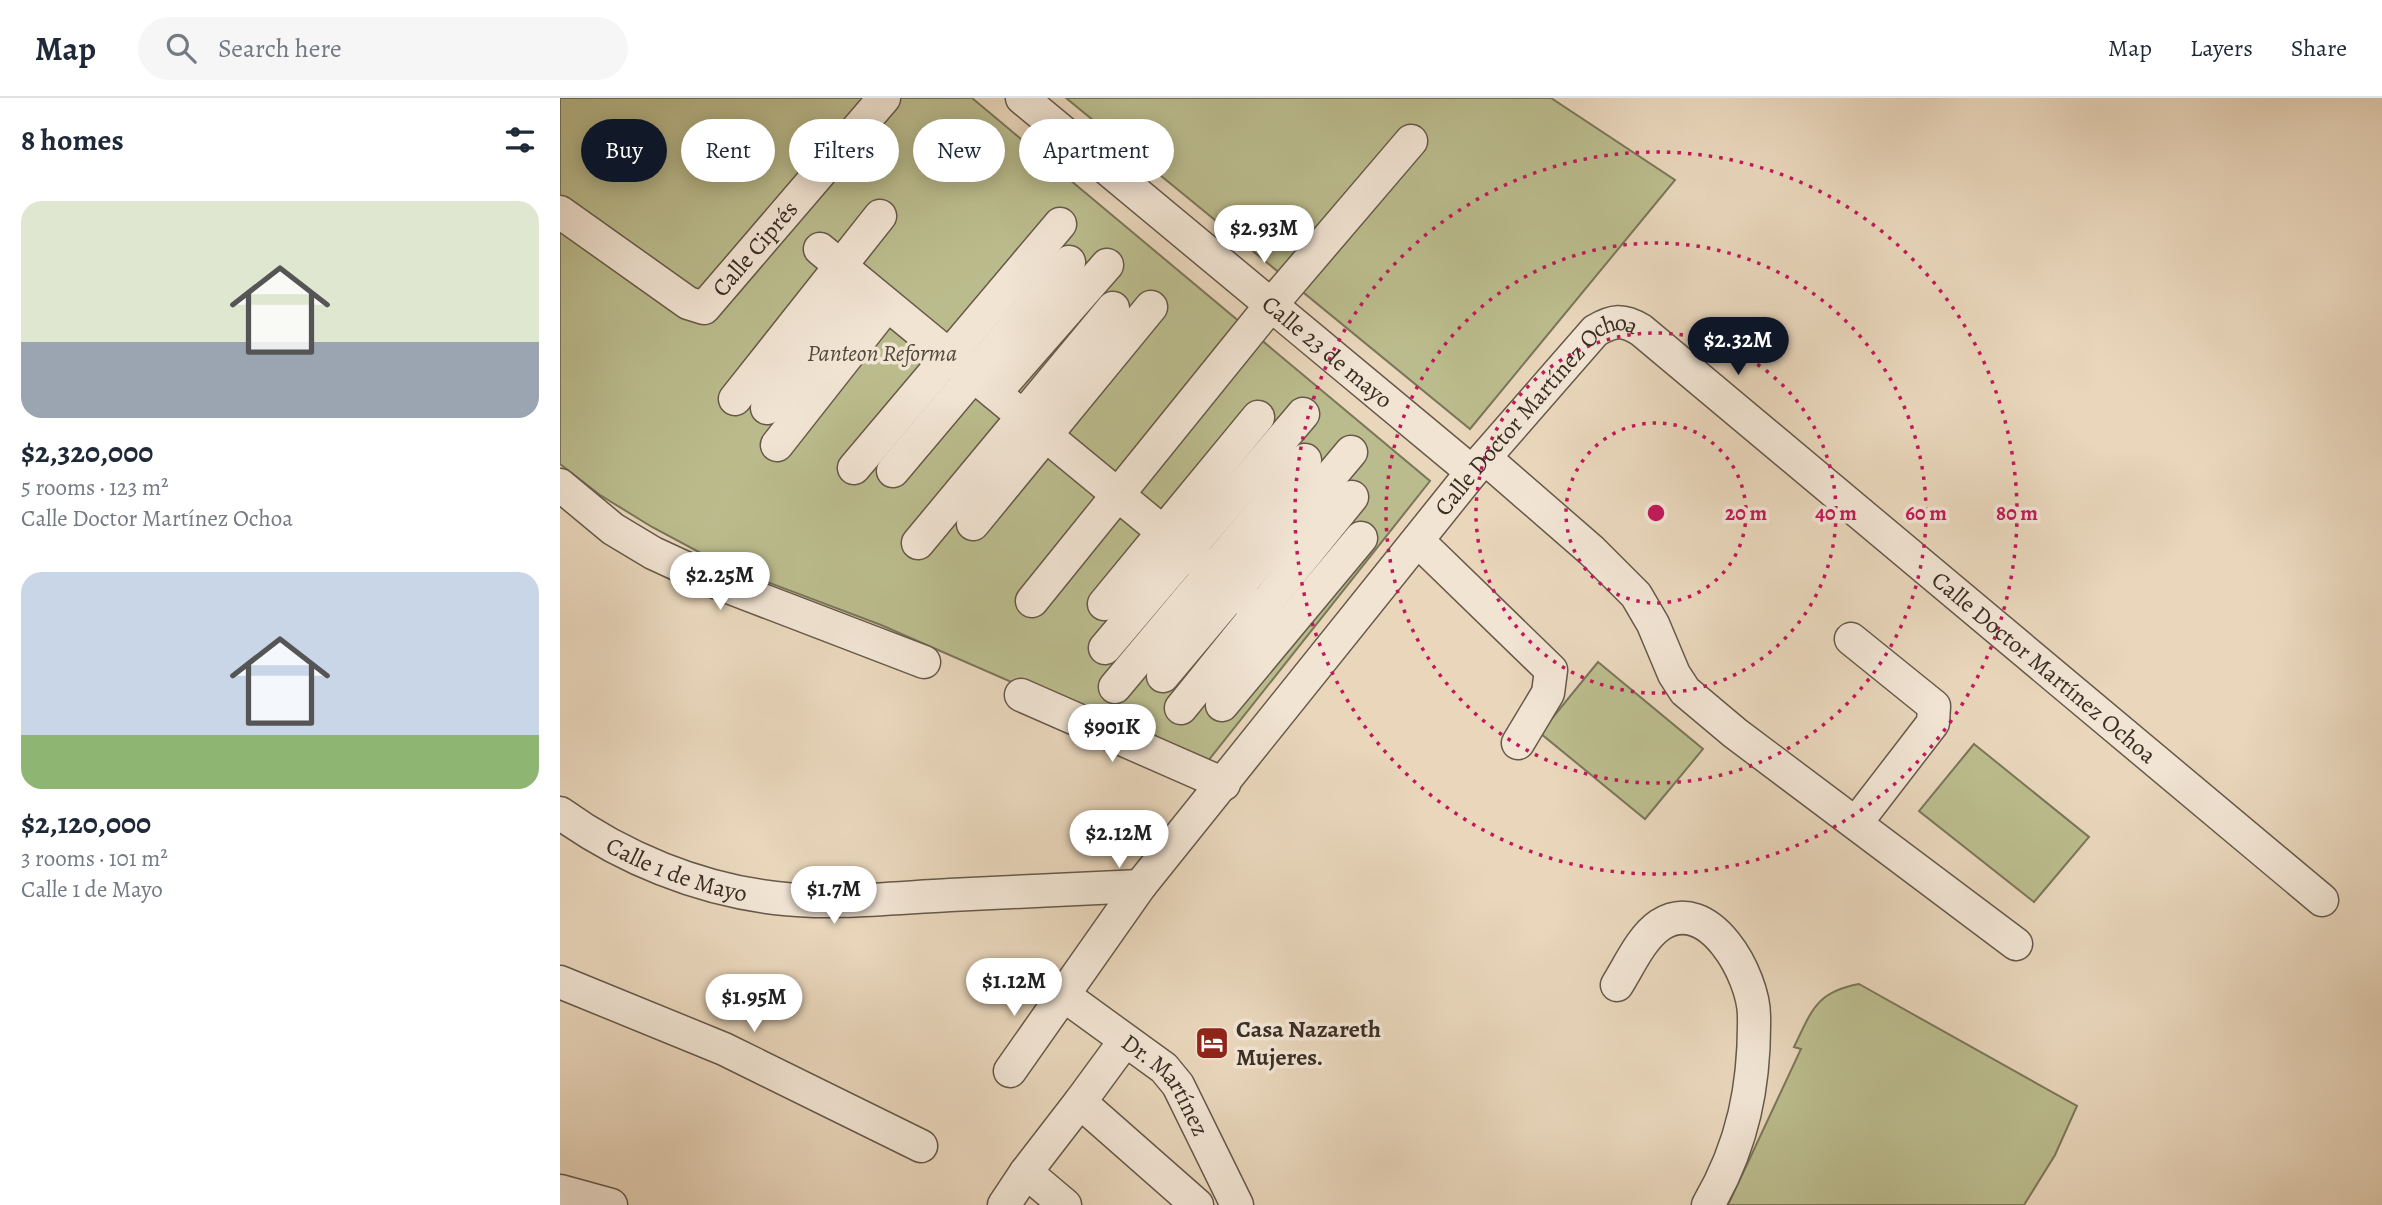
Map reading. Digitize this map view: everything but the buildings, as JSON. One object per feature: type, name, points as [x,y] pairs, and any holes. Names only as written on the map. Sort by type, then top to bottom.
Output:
[{"type":"street","name":"Calle Ciprés","points":[[560,212],[688,303],[700,307],[709,304],[884,98]]},
{"type":"street","name":"Calle 23 de mayo","points":[[1022,98],[1271,305],[1592,551],[1636,595],[1685,691],[1735,733],[2016,944]]},
{"type":"street","points":[[1032,601],[1271,305],[1411,141]]},
{"type":"street","points":[[735,399],[830,257],[880,216]]},
{"type":"street","points":[[854,468],[1060,224]]},
{"type":"street","points":[[830,257],[1283,631]]},
{"type":"street","points":[[984,385],[1069,262]]},
{"type":"street","points":[[893,471],[1107,265]]},
{"type":"street","points":[[766,408],[876,295]]},
{"type":"street","points":[[777,445],[876,295]]},
{"type":"street","points":[[918,543],[1151,307]]},
{"type":"street","points":[[973,524],[1034,426],[1113,308]]},
{"type":"street","name":"Calle Doctor Martínez Ochoa","points":[[1010,1071],[1140,886],[1479,465],[1595,331],[1610,322],[1627,322],[1641,330],[2322,900]]},
{"type":"street","points":[[1104,604],[1176,542],[1303,414]]},
{"type":"street","points":[[1105,648],[1258,417]]},
{"type":"street","points":[[1163,677],[1351,452]]},
{"type":"street","points":[[1181,708],[1235,591],[1305,460]]},
{"type":"street","points":[[560,485],[612,529],[653,553],[718,583],[923,662]]},
{"type":"street","points":[[1115,687],[1352,497]]},
{"type":"street","points":[[1222,705],[1361,538]]},
{"type":"street","points":[[1418,541],[1551,670],[1548,693],[1518,743]]},
{"type":"street","points":[[1851,639],[1934,706],[1933,723],[1856,823]]},
{"type":"street","points":[[1021,695],[1224,784]]},
{"type":"street","name":"Calle 1 de Mayo","points":[[560,813],[629,854],[671,872],[710,885],[774,898],[870,900],[1140,886]]},
{"type":"street","points":[[1616,985],[1651,933],[1675,918],[1694,920],[1714,932],[1730,946],[1745,975],[1754,1013],[1751,1098],[1741,1135],[1708,1205]]},
{"type":"street","points":[[560,982],[724,1049],[921,1146]]},
{"type":"street","name":"Dr. Martínez","points":[[1062,994],[1124,1042],[1164,1068],[1178,1085],[1237,1205]]},
{"type":"street","points":[[1004,1205],[1124,1042]]},
{"type":"street","points":[[1080,1102],[1196,1205]]},
{"type":"street","points":[[1026,1172],[1065,1205]]},
{"type":"street","points":[[560,1191],[611,1205]]},
{"type":"green space","name":"Panteon Reforma","points":[[560,98],[972,98],[997,119],[913,119],[913,182],[1005,182],[1005,126],[1019,137],[1019,182],[1072,182],[1430,481],[1204,766],[881,625],[725,566],[652,527],[600,495],[560,464]]},
{"type":"green space","points":[[1066,98],[1551,98],[1675,180],[1470,429],[1169,182],[1174,182],[1174,119],[1092,119]]},
{"type":"green space","points":[[1598,662],[1703,749],[1645,819],[1540,733]]},
{"type":"green space","points":[[1974,744],[2089,837],[2034,902],[1919,811]]},
{"type":"green space","points":[[1859,984],[2077,1106],[2055,1155],[2024,1205],[1728,1205],[1801,1049],[1794,1047],[1811,1013],[1833,992]]},
{"type":"place","name":"Casa Nazareth Mujeres.","points":[[1212,1043]]}]
